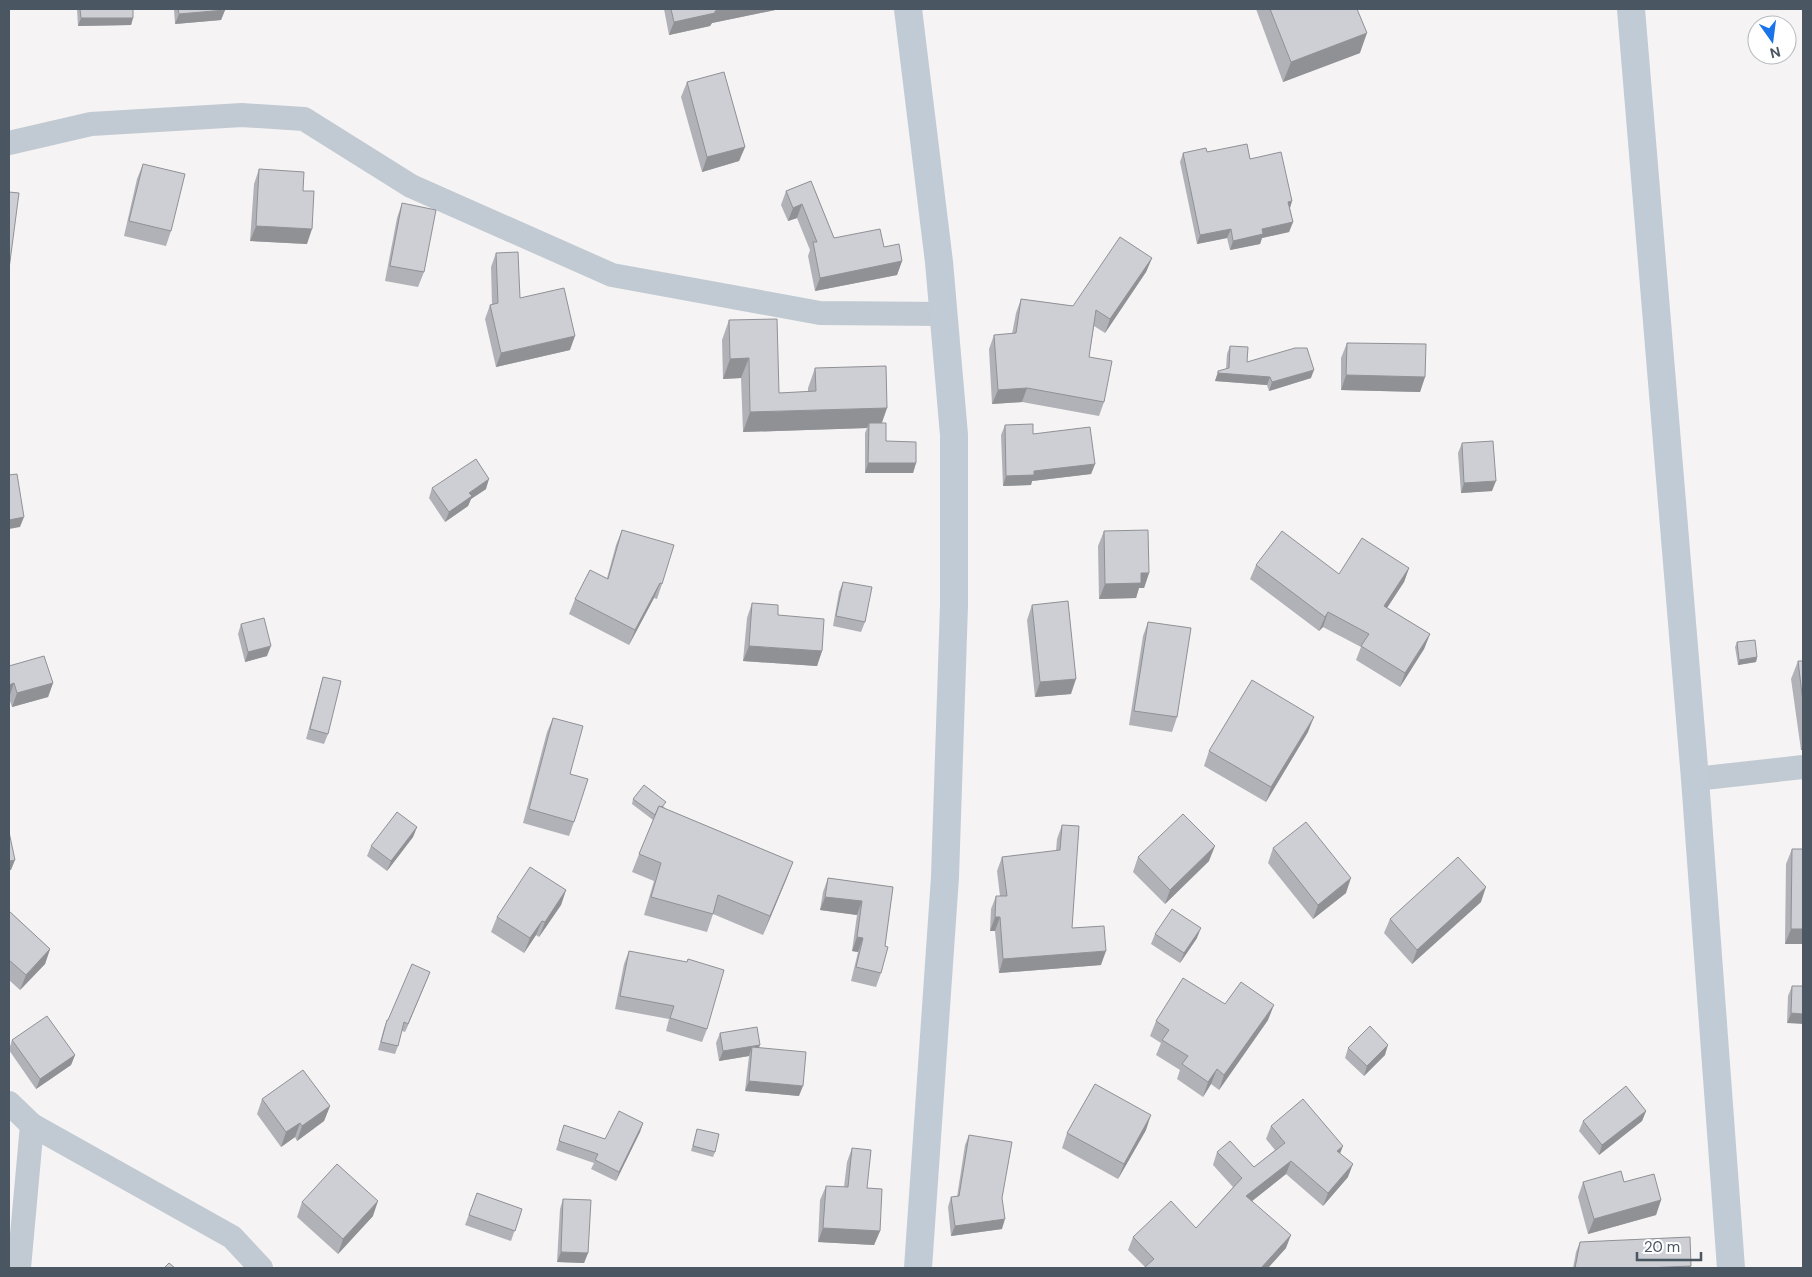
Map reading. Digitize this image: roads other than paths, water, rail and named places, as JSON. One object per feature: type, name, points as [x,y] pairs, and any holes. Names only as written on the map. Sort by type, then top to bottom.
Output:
[{"type":"street","points":[[908,9],[938,252],[954,435],[954,614],[945,877],[918,1268]]},
{"type":"street","points":[[1631,9],[1695,779],[1731,1268]]},
{"type":"street","points":[[9,143],[91,124],[242,115],[304,119],[411,186],[612,275],[820,313],[944,314]]},
{"type":"street","points":[[1695,779],[1803,767]]},
{"type":"street","points":[[9,1103],[32,1125],[232,1237],[261,1268]]},
{"type":"street","points":[[19,1268],[32,1125]]}]
